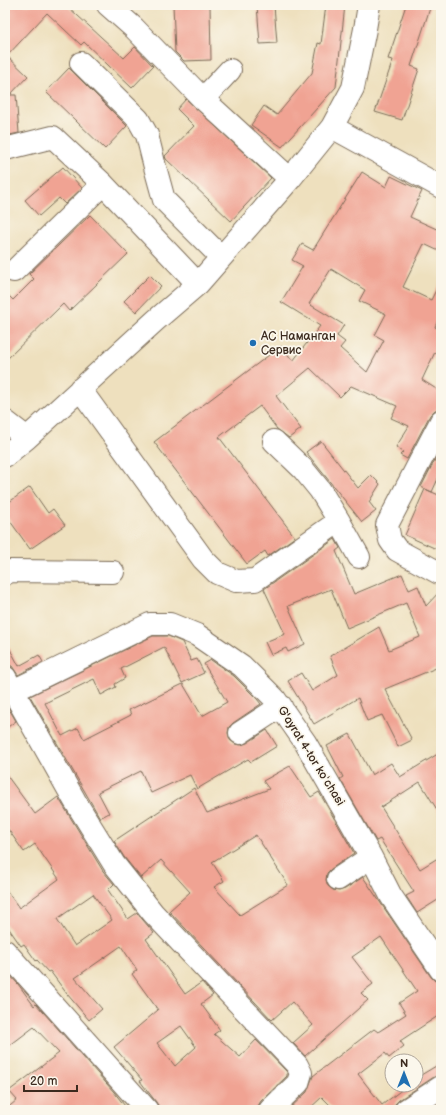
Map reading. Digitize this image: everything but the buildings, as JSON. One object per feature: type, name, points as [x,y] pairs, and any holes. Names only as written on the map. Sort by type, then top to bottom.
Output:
[{"type":"street","points":[[108,5],[134,28],[203,99],[290,179]]},
{"type":"street","points":[[134,5],[134,28]]},
{"type":"street","points":[[5,456],[198,284],[290,179],[332,128],[353,88],[369,5]]},
{"type":"street","points":[[80,63],[138,119],[147,135],[154,167],[164,200],[221,256]]},
{"type":"street","points":[[203,99],[230,70]]},
{"type":"street","points":[[332,128],[441,187]]},
{"type":"street","points":[[5,149],[53,137],[103,184],[198,284]]},
{"type":"street","points":[[14,271],[103,184]]},
{"type":"street","points":[[80,389],[203,559],[216,573],[236,581],[255,580],[339,521]]},
{"type":"street","points":[[5,421],[27,438]]},
{"type":"street","points":[[441,421],[387,524],[390,540],[397,550],[441,574]]},
{"type":"street","points":[[274,441],[303,469],[320,490],[359,557]]},
{"type":"street","points":[[5,574],[10,571],[113,572]]},
{"type":"street","name":"G'ayrat 4-tor koʻchasi","points":[[270,1110],[298,1083],[301,1073],[297,1065],[153,913],[114,864],[75,801],[9,684],[150,624],[170,624],[197,635],[242,666],[281,706],[305,742],[371,857],[391,896],[441,970]]},
{"type":"street","points":[[240,733],[281,706]]},
{"type":"street","points":[[338,879],[371,857]]},
{"type":"street","points":[[5,951],[147,1110]]},
{"type":"street","points":[[406,1110],[441,1087]]},
{"type":"place","name":"АС Наманган Сервис","points":[[253,343]]}]
